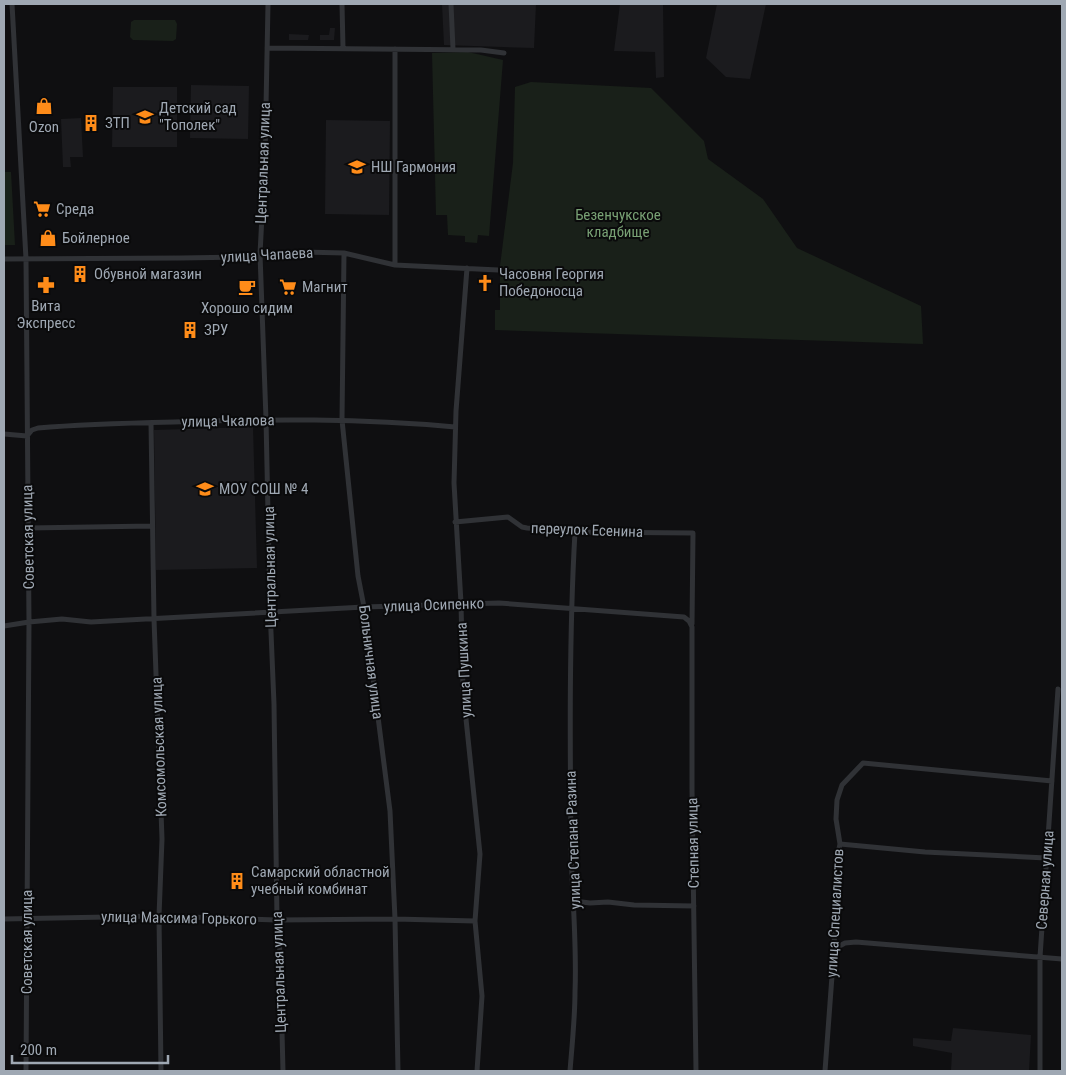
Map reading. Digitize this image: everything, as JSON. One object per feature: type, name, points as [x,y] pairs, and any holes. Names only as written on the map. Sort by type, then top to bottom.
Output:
[{"type":"street","name":"Советская улица","points":[[12,4],[26,259],[29,622],[26,1071]]},
{"type":"street","name":"Центральная улица","points":[[268,4],[265,158],[260,254],[274,704],[277,920],[280,953],[283,1071]]},
{"type":"street","points":[[342,4],[343,48]]},
{"type":"street","points":[[451,4],[453,50]]},
{"type":"street","points":[[267,48],[481,50],[504,53]]},
{"type":"street","points":[[395,49],[395,265]]},
{"type":"street","name":"улица Чапаева","points":[[4,259],[242,257],[260,254],[344,252],[395,265],[498,270]]},
{"type":"street","name":"Больничная улица","points":[[344,252],[342,420],[358,576],[364,606],[390,812],[395,919],[398,1071]]},
{"type":"street","name":"улица Пушкина","points":[[467,268],[455,427],[454,483],[461,603],[463,690],[480,854],[475,921],[482,996],[477,1071]]},
{"type":"street","name":"улица Чкалова","points":[[4,434],[27,436],[32,430],[38,428],[92,423],[266,419],[342,420],[455,427]]},
{"type":"street","name":"Комсомольская улица","points":[[151,423],[154,619],[162,839],[159,916],[161,1071]]},
{"type":"street","name":"переулок Есенина","points":[[456,522],[508,517],[522,527],[575,532],[692,534]]},
{"type":"street","points":[[28,528],[152,526]]},
{"type":"street","name":"улица Степана Разина","points":[[570,1071],[576,992],[571,816],[570,608],[575,532]]},
{"type":"street","name":"Степная улица","points":[[692,534],[696,1071]]},
{"type":"street","name":"улица Осипенко","points":[[4,626],[62,620],[91,622],[364,606],[499,603],[684,617],[692,627]]},
{"type":"street","name":"Северная улица","points":[[1040,1071],[1040,957],[1058,689]]},
{"type":"street","name":"улица Специалистов","points":[[825,1071],[834,949],[837,858],[840,844],[836,819],[837,800],[842,785],[863,763],[1052,782]]},
{"type":"street","points":[[840,844],[925,852],[1046,858]]},
{"type":"street","points":[[574,901],[694,906]]},
{"type":"street","name":"улица Максима Горького","points":[[4,918],[159,916],[277,920],[395,919],[475,921]]},
{"type":"street","points":[[834,949],[846,942],[856,942],[1062,959]]},
{"type":"shaded area","points":[[442,4],[536,4],[534,48],[444,45]]},
{"type":"shaded area","points":[[620,4],[663,4],[664,77],[656,78],[655,52],[614,51]]},
{"type":"shaded area","points":[[717,4],[766,4],[750,79],[726,77],[706,58]]},
{"type":"shaded area","points":[[330,28],[335,28],[334,40],[320,40],[320,35],[329,35]]},
{"type":"shaded area","points":[[289,34],[309,35],[308,40],[289,40]]},
{"type":"shaded area","points":[[191,85],[249,86],[248,139],[190,138]]},
{"type":"shaded area","name":"Детский сад \"Тополек\"","points":[[113,87],[177,87],[177,147],[112,147]]},
{"type":"shaded area","points":[[81,118],[83,157],[70,157],[71,167],[63,167],[61,119]]},
{"type":"shaded area","name":"НШ Гармония","points":[[326,120],[390,121],[389,215],[325,214]]},
{"type":"shaded area","name":"МОУ СОШ № 4","points":[[253,427],[257,568],[156,570],[154,430]]},
{"type":"shaded area","points":[[953,1028],[1031,1035],[1029,1071],[951,1070],[952,1053],[913,1046],[913,1038],[951,1041]]},
{"type":"green space","points":[[134,20],[175,20],[177,24],[176,39],[173,41],[133,40],[130,37],[131,22]]},
{"type":"green space","points":[[468,52],[503,60],[489,236],[478,235],[477,243],[465,242],[465,236],[448,235],[447,215],[436,215],[432,53]]},
{"type":"green space","name":"Безенчукское кладбище","points":[[531,82],[651,88],[704,141],[708,159],[763,199],[797,248],[921,306],[923,344],[495,330],[495,310],[500,310],[500,266],[513,163],[515,87]]},
{"type":"green space","points":[[4,172],[11,172],[15,245],[4,245]]},
{"type":"place","name":"Ozon","points":[[44,106]]},
{"type":"place","name":"Детский сад \"Тополек\"","points":[[145,117]]},
{"type":"place","name":"ЗТП","points":[[91,123]]},
{"type":"place","name":"НШ Гармония","points":[[357,167]]},
{"type":"place","name":"Среда","points":[[42,209]]},
{"type":"place","name":"Бойлерное","points":[[48,238]]},
{"type":"place","name":"Обувной магазин","points":[[80,274]]},
{"type":"place","name":"Часовня Георгия Победоносца","points":[[485,283]]},
{"type":"place","name":"Вита Экспресс","points":[[46,285]]},
{"type":"place","name":"Хорошо сидим","points":[[247,287]]},
{"type":"place","name":"Магнит","points":[[288,287]]},
{"type":"place","name":"ЗРУ","points":[[190,330]]},
{"type":"place","name":"МОУ СОШ № 4","points":[[205,489]]},
{"type":"place","name":"Самарский областной учебный комбинат","points":[[237,881]]}]
